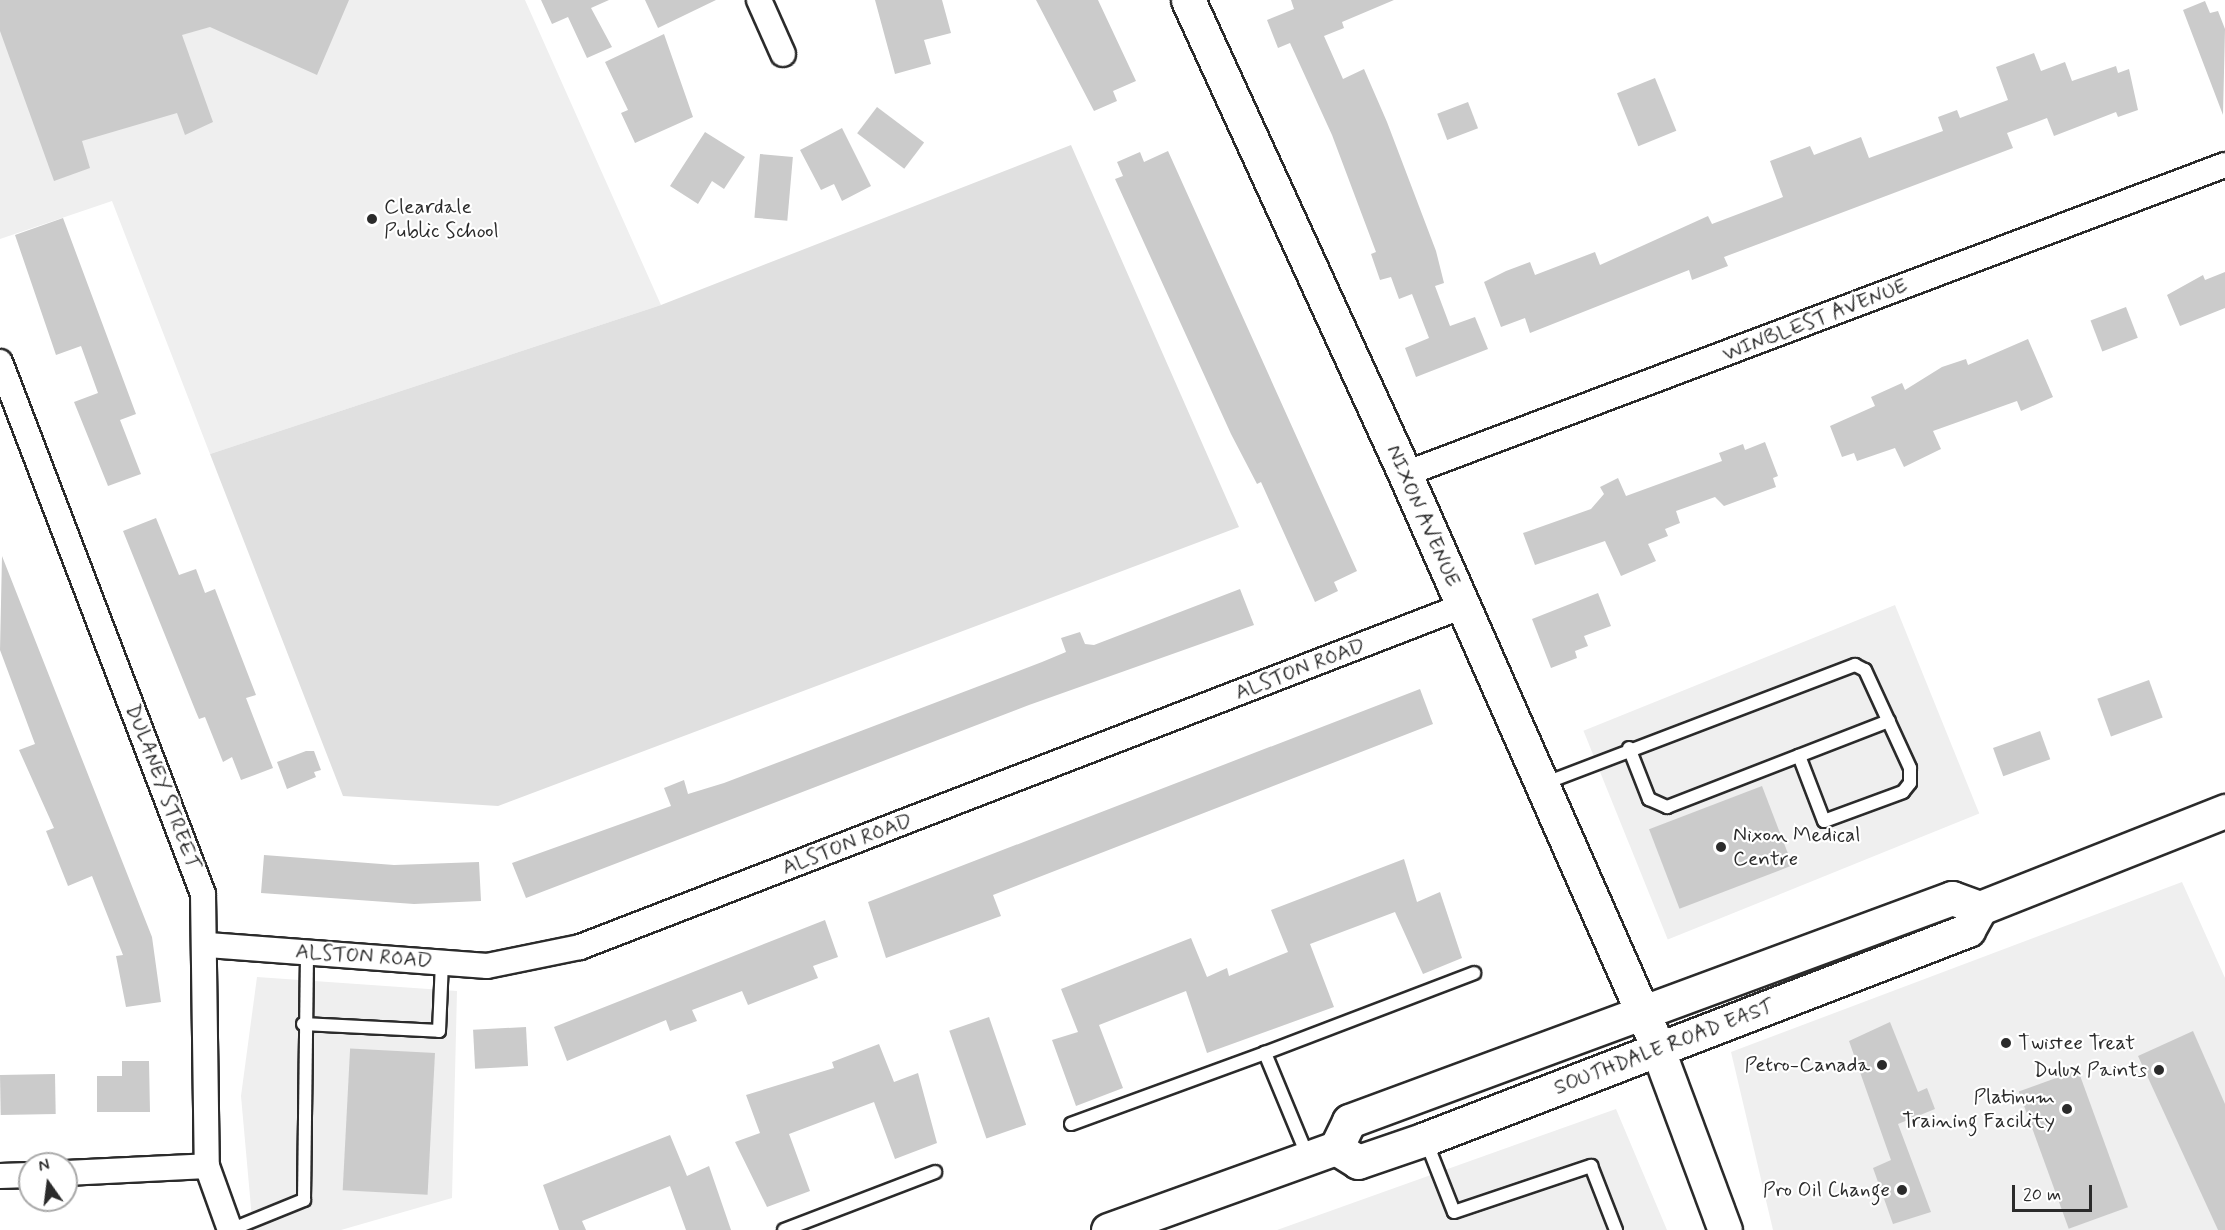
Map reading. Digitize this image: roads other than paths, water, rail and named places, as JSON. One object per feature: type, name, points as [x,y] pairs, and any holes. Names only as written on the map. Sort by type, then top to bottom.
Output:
[{"type":"main road","name":"NIXON AVENUE","points":[[1188,0],[1405,474],[1542,785],[1650,1033],[1725,1230]]},
{"type":"main road","name":"SOUTHDALE ROAD EAST","points":[[1650,1033],[1425,1139],[1358,1162],[1322,1153],[1349,1120],[1650,1033],[1968,930],[1980,908],[2225,811]]},
{"type":"main road","points":[[1108,1230],[1322,1153]]},
{"type":"street","points":[[759,0],[783,54]]},
{"type":"street","name":"WINBLEST AVENUE","points":[[1405,474],[2225,165]]},
{"type":"street","name":"DULANEY STREET","points":[[0,362],[204,894],[208,945],[207,1166],[230,1230]]},
{"type":"street","name":"ALSTON ROAD","points":[[208,945],[487,966],[580,947],[1463,606]]},
{"type":"street","points":[[78,1172],[207,1166]]},
{"type":"street","points":[[0,1176],[18,1175]]},
{"type":"lane","points":[[1542,785],[1629,748],[1841,666],[1865,669],[1910,768],[1910,783],[1903,792],[1824,821],[1799,756]]},
{"type":"lane","points":[[1629,748],[1649,799],[1667,807],[1889,722]]},
{"type":"lane","points":[[230,1230],[304,1200],[303,1024],[307,952]]},
{"type":"lane","points":[[303,1024],[439,1031],[442,962]]},
{"type":"lane","points":[[1071,1124],[1474,973]]},
{"type":"lane","points":[[1265,1053],[1322,1153]]},
{"type":"lane","points":[[1425,1139],[1454,1212],[1591,1166],[1616,1230]]},
{"type":"lane","points":[[784,1230],[935,1172]]},
{"type":"place","name":"Cleardale Public School","points":[[372,219]]},
{"type":"place","name":"Nixon Medical Centre","points":[[1721,847]]},
{"type":"place","name":"Twistee Treat","points":[[2006,1043]]},
{"type":"place","name":"Petro-Canada","points":[[1882,1065]]},
{"type":"place","name":"Dulux Paints","points":[[2159,1070]]},
{"type":"place","name":"Platinum Training Facility","points":[[2067,1109]]},
{"type":"place","name":"Pro Oil Change","points":[[1902,1190]]}]
